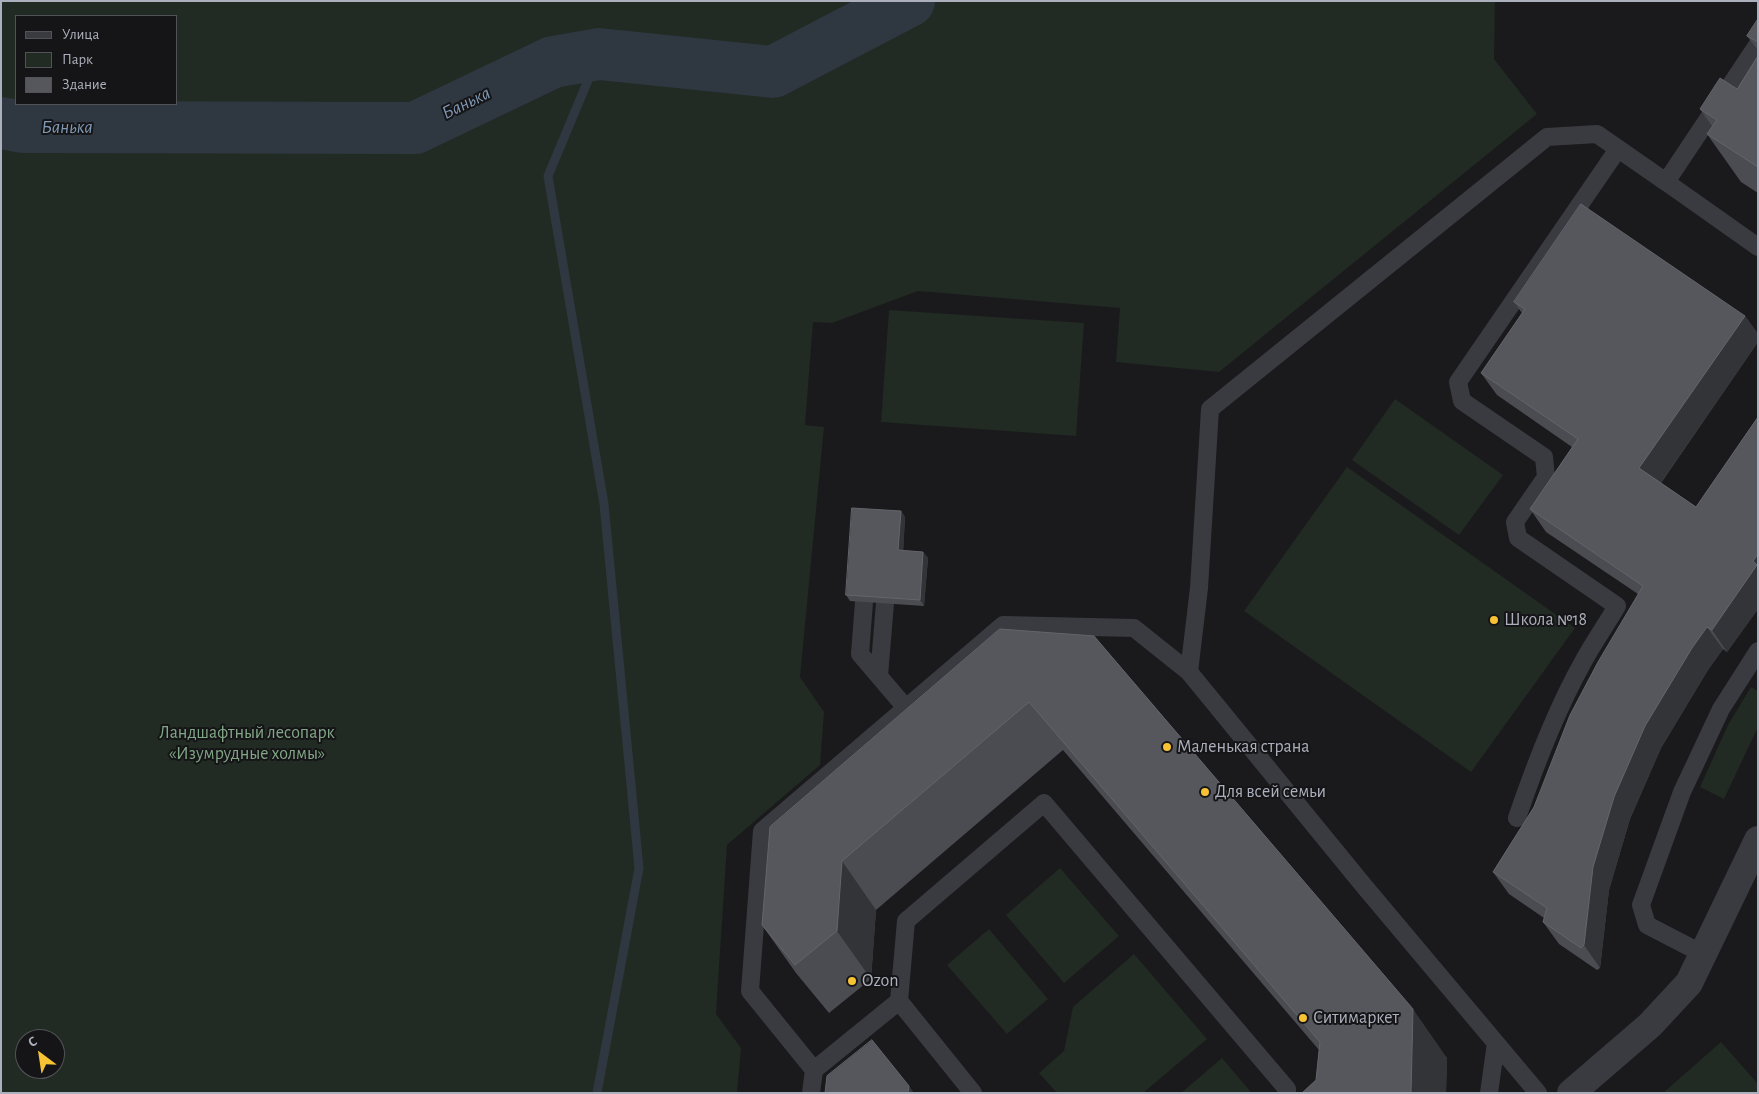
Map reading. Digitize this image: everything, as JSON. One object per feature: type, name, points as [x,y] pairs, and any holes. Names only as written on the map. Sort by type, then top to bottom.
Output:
[{"type":"street","points":[[1571,1093],[1650,1025],[1689,982],[1758,840]]},
{"type":"lane","points":[[1666,182],[1758,44]]},
{"type":"lane","points":[[1189,672],[1199,588],[1210,409],[1547,136],[1597,134],[1758,247]]},
{"type":"lane","points":[[1517,818],[1532,774],[1556,715],[1583,662],[1617,606],[1518,538],[1515,522],[1546,477],[1544,457],[1462,401],[1458,382],[1618,148]]},
{"type":"lane","points":[[864,602],[860,654],[906,708]]},
{"type":"lane","points":[[879,676],[885,603]]},
{"type":"lane","points":[[814,1070],[750,991],[762,831],[1003,625],[1134,628],[1189,672],[1364,886],[1538,1093]]},
{"type":"lane","points":[[1703,954],[1647,925],[1640,905],[1682,792],[1721,709],[1758,651]]},
{"type":"lane","points":[[973,1093],[899,1001],[906,921],[1044,804],[1287,1089],[1287,1093]]},
{"type":"lane","points":[[811,1093],[814,1070],[899,1001]]},
{"type":"lane","points":[[1489,1093],[1496,1043]]},
{"type":"green space","name":"Ландшафтный лесопарк «Изумрудные холмы»","points":[[1,1],[1495,1],[1494,59],[1537,114],[1219,372],[1116,362],[1120,308],[918,291],[832,323],[813,322],[805,425],[824,427],[800,677],[824,712],[820,765],[727,845],[716,1014],[741,1048],[737,1093],[1,1093]]},
{"type":"green space","points":[[889,310],[1084,323],[1076,436],[881,422]]},
{"type":"green space","points":[[1395,399],[1503,475],[1459,535],[1352,460]]},
{"type":"green space","points":[[1347,467],[1575,628],[1471,772],[1244,611]]},
{"type":"green space","points":[[1751,687],[1758,691],[1758,727],[1724,799],[1700,787],[1728,725]]},
{"type":"green space","points":[[1060,868],[1119,936],[1064,983],[1006,915]]},
{"type":"green space","points":[[989,929],[1048,999],[1007,1034],[947,965]]},
{"type":"green space","points":[[1134,954],[1207,1039],[1143,1093],[1057,1093],[1039,1073],[1064,1051],[1073,1007]]},
{"type":"green space","points":[[1721,1042],[1758,1084],[1758,1093],[1663,1093]]},
{"type":"green space","points":[[1222,1058],[1250,1091],[1249,1093],[1181,1093]]},
{"type":"building","points":[[1758,19],[1758,42],[1747,36]]},
{"type":"building","points":[[1758,56],[1758,167],[1707,134],[1717,120],[1700,109],[1720,78],[1737,89]]},
{"type":"building","points":[[1581,204],[1745,316],[1639,468],[1696,507],[1758,417],[1758,554],[1753,561],[1757,565],[1712,630],[1707,627],[1692,648],[1645,726],[1614,797],[1593,867],[1584,945],[1581,948],[1543,922],[1547,908],[1493,872],[1534,807],[1570,715],[1598,662],[1643,586],[1530,509],[1578,439],[1481,373],[1525,309],[1514,302]]},
{"type":"building","points":[[852,508],[901,511],[898,550],[923,552],[920,600],[846,595]]},
{"type":"building","points":[[1000,629],[1094,636],[1413,1009],[1411,1093],[1302,1093],[1316,1080],[1320,1042],[1029,702],[842,861],[837,931],[795,965],[762,925],[770,827]]},
{"type":"building","points":[[872,1040],[909,1086],[908,1093],[825,1093],[827,1076]]},
{"type":"waterway","name":"Банька","points":[[1,123],[23,127],[415,128],[553,62],[599,54],[773,72],[909,1]]},
{"type":"waterway","points":[[597,1093],[639,868],[604,504],[548,176],[599,54]]},
{"type":"place","name":"Школа №18","points":[[1494,620]]},
{"type":"place","name":"Маленькая страна","points":[[1167,747]]},
{"type":"place","name":"Для всей семьи","points":[[1205,792]]},
{"type":"place","name":"Ozon","points":[[852,981]]},
{"type":"place","name":"Ситимаркет","points":[[1303,1018]]}]
